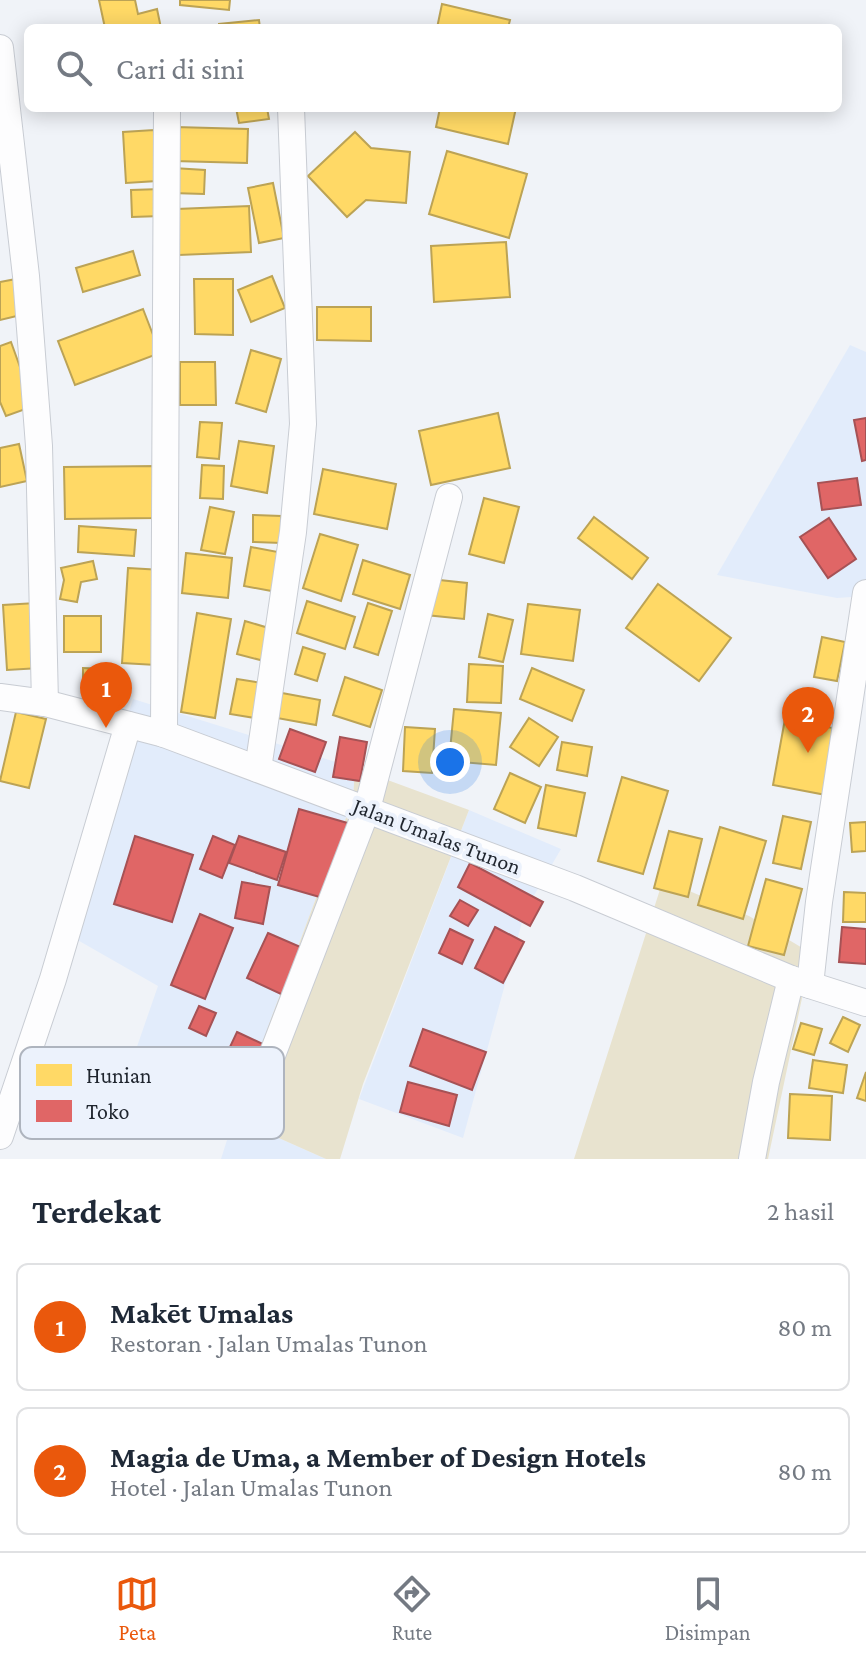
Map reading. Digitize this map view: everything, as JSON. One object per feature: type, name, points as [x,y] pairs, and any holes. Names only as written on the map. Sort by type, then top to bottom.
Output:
[{"type":"street","points":[[0,48],[26,276],[39,446],[45,703]]},
{"type":"street","points":[[164,734],[167,112]]},
{"type":"street","points":[[258,769],[293,532],[303,424],[291,112]]},
{"type":"street","points":[[275,1047],[367,809],[449,497]]},
{"type":"street","points":[[752,1159],[766,1082],[801,982],[819,902],[866,593]]},
{"type":"street","name":"Jalan Umalas Tunon","points":[[0,697],[45,703],[164,734],[575,888],[801,982],[866,1003]]},
{"type":"street","points":[[30,1047],[128,725]]},
{"type":"street","points":[[0,1136],[20,1077]]},
{"type":"shaded area","points":[[850,345],[866,352],[866,596],[837,598],[717,575]]},
{"type":"shaded area","points":[[133,699],[355,768],[353,799],[260,1047],[137,1047],[158,986],[60,930]]},
{"type":"shaded area","points":[[355,768],[469,810],[363,1084],[340,1159],[326,1159],[281,1139],[284,1139],[284,1047],[260,1047],[353,799]]},
{"type":"shaded area","points":[[469,810],[561,849],[525,911],[463,1138],[359,1099]]},
{"type":"shaded area","points":[[663,880],[749,916],[814,955],[809,965],[768,1159],[574,1159]]},
{"type":"shaded area","points":[[227,1139],[281,1139],[326,1159],[221,1159]]},
{"type":"building: Hunian","points":[[99,0],[135,0],[138,14],[157,9],[160,24],[104,24]]},
{"type":"building: Hunian","points":[[180,0],[230,0],[229,10],[180,5]]},
{"type":"building: Hunian","points":[[442,4],[510,20],[509,24],[438,24]]},
{"type":"building: Hunian","points":[[259,20],[260,24],[219,24]]},
{"type":"building: Hunian","points":[[237,112],[268,112],[269,119],[239,123]]},
{"type":"building: Hunian","points":[[439,112],[515,112],[508,144],[436,127]]},
{"type":"building: Hunian","points":[[175,127],[248,129],[247,163],[174,161]]},
{"type":"building: Hunian","points":[[154,130],[157,181],[126,183],[123,132]]},
{"type":"building: Hunian","points":[[355,132],[371,148],[410,152],[406,203],[366,200],[347,217],[308,176]]},
{"type":"building: Hunian","points":[[447,151],[527,174],[509,238],[429,214]]},
{"type":"building: Hunian","points":[[173,168],[205,170],[204,194],[172,193]]},
{"type":"building: Hunian","points":[[273,183],[284,238],[259,243],[248,188]]},
{"type":"building: Hunian","points":[[161,189],[161,216],[132,217],[131,190]]},
{"type":"building: Hunian","points":[[249,206],[251,252],[179,255],[177,209]]},
{"type":"building: Hunian","points":[[506,242],[510,297],[434,302],[431,246]]},
{"type":"building: Hunian","points":[[133,251],[140,275],[83,292],[76,268]]},
{"type":"building: Hunian","points":[[272,276],[285,308],[251,322],[238,290]]},
{"type":"building: Hunian","points":[[16,279],[25,314],[0,320],[0,282]]},
{"type":"building: Hunian","points":[[194,279],[233,279],[233,335],[195,334]]},
{"type":"building: Hunian","points":[[317,307],[371,307],[371,341],[317,340]]},
{"type":"building: Hunian","points":[[143,309],[160,353],[75,385],[58,341]]},
{"type":"building: Hunian","points":[[11,342],[34,406],[6,416],[0,402],[0,346]]},
{"type":"building: Hunian","points":[[251,350],[281,359],[266,412],[236,403]]},
{"type":"building: Hunian","points":[[180,362],[215,362],[216,405],[180,405]]},
{"type":"building: Hunian","points":[[498,413],[510,468],[431,485],[419,431]]},
{"type":"building: Hunian","points":[[200,422],[222,423],[219,459],[197,457]]},
{"type":"building: Hunian","points":[[239,441],[274,446],[267,493],[231,486]]},
{"type":"building: Hunian","points":[[19,444],[27,481],[0,487],[0,448]]},
{"type":"building: Hunian","points":[[202,465],[224,466],[223,499],[200,498]]},
{"type":"building: Hunian","points":[[156,466],[157,518],[65,519],[64,467]]},
{"type":"building: Hunian","points":[[323,469],[396,484],[387,529],[314,514]]},
{"type":"building: Hunian","points":[[484,498],[519,507],[504,563],[469,554]]},
{"type":"building: Hunian","points":[[210,507],[234,512],[225,554],[201,550]]},
{"type":"building: Hunian","points":[[253,515],[281,516],[281,543],[253,542]]},
{"type":"building: Hunian","points":[[594,517],[648,558],[632,579],[578,538]]},
{"type":"building: Hunian","points":[[79,526],[136,530],[134,556],[78,552]]},
{"type":"building: Hunian","points":[[320,534],[358,545],[341,601],[303,588]]},
{"type":"building: Hunian","points":[[251,547],[283,553],[277,592],[244,586]]},
{"type":"building: Hunian","points":[[186,553],[232,558],[228,598],[182,593]]},
{"type":"building: Hunian","points":[[363,560],[410,575],[400,609],[353,594]]},
{"type":"building: Hunian","points":[[93,561],[97,579],[81,582],[77,602],[60,599],[64,580],[61,568]]},
{"type":"building: Hunian","points":[[128,568],[162,570],[156,665],[122,663]]},
{"type":"building: Hunian","points":[[430,579],[467,583],[464,619],[426,615]]},
{"type":"building: Hunian","points":[[658,584],[731,638],[699,681],[626,628]]},
{"type":"building: Hunian","points":[[307,601],[355,617],[345,649],[297,633]]},
{"type":"building: Hunian","points":[[36,603],[40,668],[7,670],[3,605]]},
{"type":"building: Hunian","points":[[368,603],[392,611],[378,655],[354,647]]},
{"type":"building: Hunian","points":[[528,604],[580,610],[573,661],[521,654]]},
{"type":"building: Hunian","points":[[197,613],[231,619],[215,718],[181,712]]},
{"type":"building: Hunian","points":[[488,614],[513,620],[503,662],[479,657]]},
{"type":"building: Hunian","points":[[64,616],[101,616],[101,652],[64,652]]},
{"type":"building: Hunian","points":[[245,621],[272,629],[264,661],[237,654]]},
{"type":"building: Hunian","points":[[822,637],[845,642],[837,681],[814,677]]},
{"type":"building: Hunian","points":[[303,647],[325,654],[317,681],[295,674]]},
{"type":"building: Hunian","points":[[469,664],[503,666],[501,703],[467,702]]},
{"type":"building: Hunian","points":[[83,668],[107,669],[106,692],[83,692]]},
{"type":"building: Hunian","points":[[532,668],[584,690],[572,721],[520,699]]},
{"type":"building: Hunian","points":[[345,677],[382,690],[370,727],[333,715]]},
{"type":"building: Hunian","points":[[237,679],[262,683],[255,718],[230,714]]},
{"type":"building: Hunian","points":[[282,693],[320,700],[316,725],[277,718]]},
{"type":"building: Hunian","points":[[454,709],[501,713],[496,765],[449,761]]},
{"type":"building: Hunian","points":[[16,712],[46,719],[29,788],[0,781]]},
{"type":"building: Hunian","points":[[529,718],[558,737],[539,766],[510,747]]},
{"type":"building: Hunian","points":[[785,719],[838,729],[826,795],[773,785]]},
{"type":"building: Hunian","points":[[405,727],[435,729],[432,773],[403,771]]},
{"type":"building: Hunian","points":[[562,742],[592,747],[587,776],[557,770]]},
{"type":"building: Hunian","points":[[510,773],[541,787],[525,823],[494,809]]},
{"type":"building: Hunian","points":[[622,777],[668,791],[643,874],[598,861]]},
{"type":"building: Hunian","points":[[546,785],[585,793],[576,836],[538,828]]},
{"type":"building: Hunian","points":[[783,816],[811,822],[801,869],[773,863]]},
{"type":"building: Hunian","points":[[866,822],[866,851],[852,852],[850,823]]},
{"type":"building: Hunian","points":[[720,827],[766,841],[743,919],[698,905]]},
{"type":"building: Hunian","points":[[669,831],[702,839],[688,897],[654,888]]},
{"type":"building: Hunian","points":[[766,879],[802,889],[784,955],[748,946]]},
{"type":"building: Hunian","points":[[844,892],[866,893],[866,922],[843,922]]},
{"type":"building: Hunian","points":[[843,1017],[860,1025],[848,1052],[830,1043]]},
{"type":"building: Hunian","points":[[801,1023],[822,1029],[814,1055],[793,1049]]},
{"type":"building: Hunian","points":[[813,1060],[847,1065],[843,1093],[809,1088]]},
{"type":"building: Hunian","points":[[866,1072],[866,1101],[857,1098]]},
{"type":"building: Hunian","points":[[790,1094],[832,1096],[830,1140],[788,1138]]},
{"type":"building: Toko","points":[[866,418],[866,460],[862,461],[854,420]]},
{"type":"building: Toko","points":[[857,478],[861,505],[822,510],[818,483]]},
{"type":"building: Toko","points":[[829,518],[856,559],[828,578],[800,537]]},
{"type":"building: Toko","points":[[290,729],[326,742],[315,772],[279,759]]},
{"type":"building: Toko","points":[[340,737],[367,742],[360,781],[333,777]]},
{"type":"building: Toko","points":[[299,809],[351,824],[330,900],[278,885]]},
{"type":"building: Toko","points":[[135,836],[193,855],[172,922],[114,904]]},
{"type":"building: Toko","points":[[213,836],[235,845],[222,878],[200,869]]},
{"type":"building: Toko","points":[[239,836],[286,852],[277,880],[229,863]]},
{"type":"building: Toko","points":[[470,863],[543,902],[530,926],[458,887]]},
{"type":"building: Toko","points":[[242,882],[270,887],[263,924],[235,918]]},
{"type":"building: Toko","points":[[460,900],[478,910],[468,926],[450,916]]},
{"type":"building: Toko","points":[[200,914],[233,928],[205,999],[171,985]]},
{"type":"building: Toko","points":[[495,927],[524,942],[503,983],[475,968]]},
{"type":"building: Toko","points":[[842,927],[866,929],[866,964],[839,962]]},
{"type":"building: Toko","points":[[450,929],[473,940],[462,964],[439,953]]},
{"type":"building: Toko","points":[[268,933],[305,949],[283,995],[247,978]]},
{"type":"building: Toko","points":[[199,1006],[216,1013],[206,1036],[189,1028]]},
{"type":"building: Toko","points":[[423,1029],[486,1052],[472,1090],[410,1066]]},
{"type":"building: Toko","points":[[237,1032],[267,1046],[267,1047],[230,1047]]},
{"type":"building: Toko","points":[[408,1082],[457,1095],[449,1126],[400,1112]]},
{"type":"place","name":"Makēt Umalas","points":[[106,728]]},
{"type":"place","name":"Magia de Uma, a Member of Design Hotels","points":[[808,753]]}]
